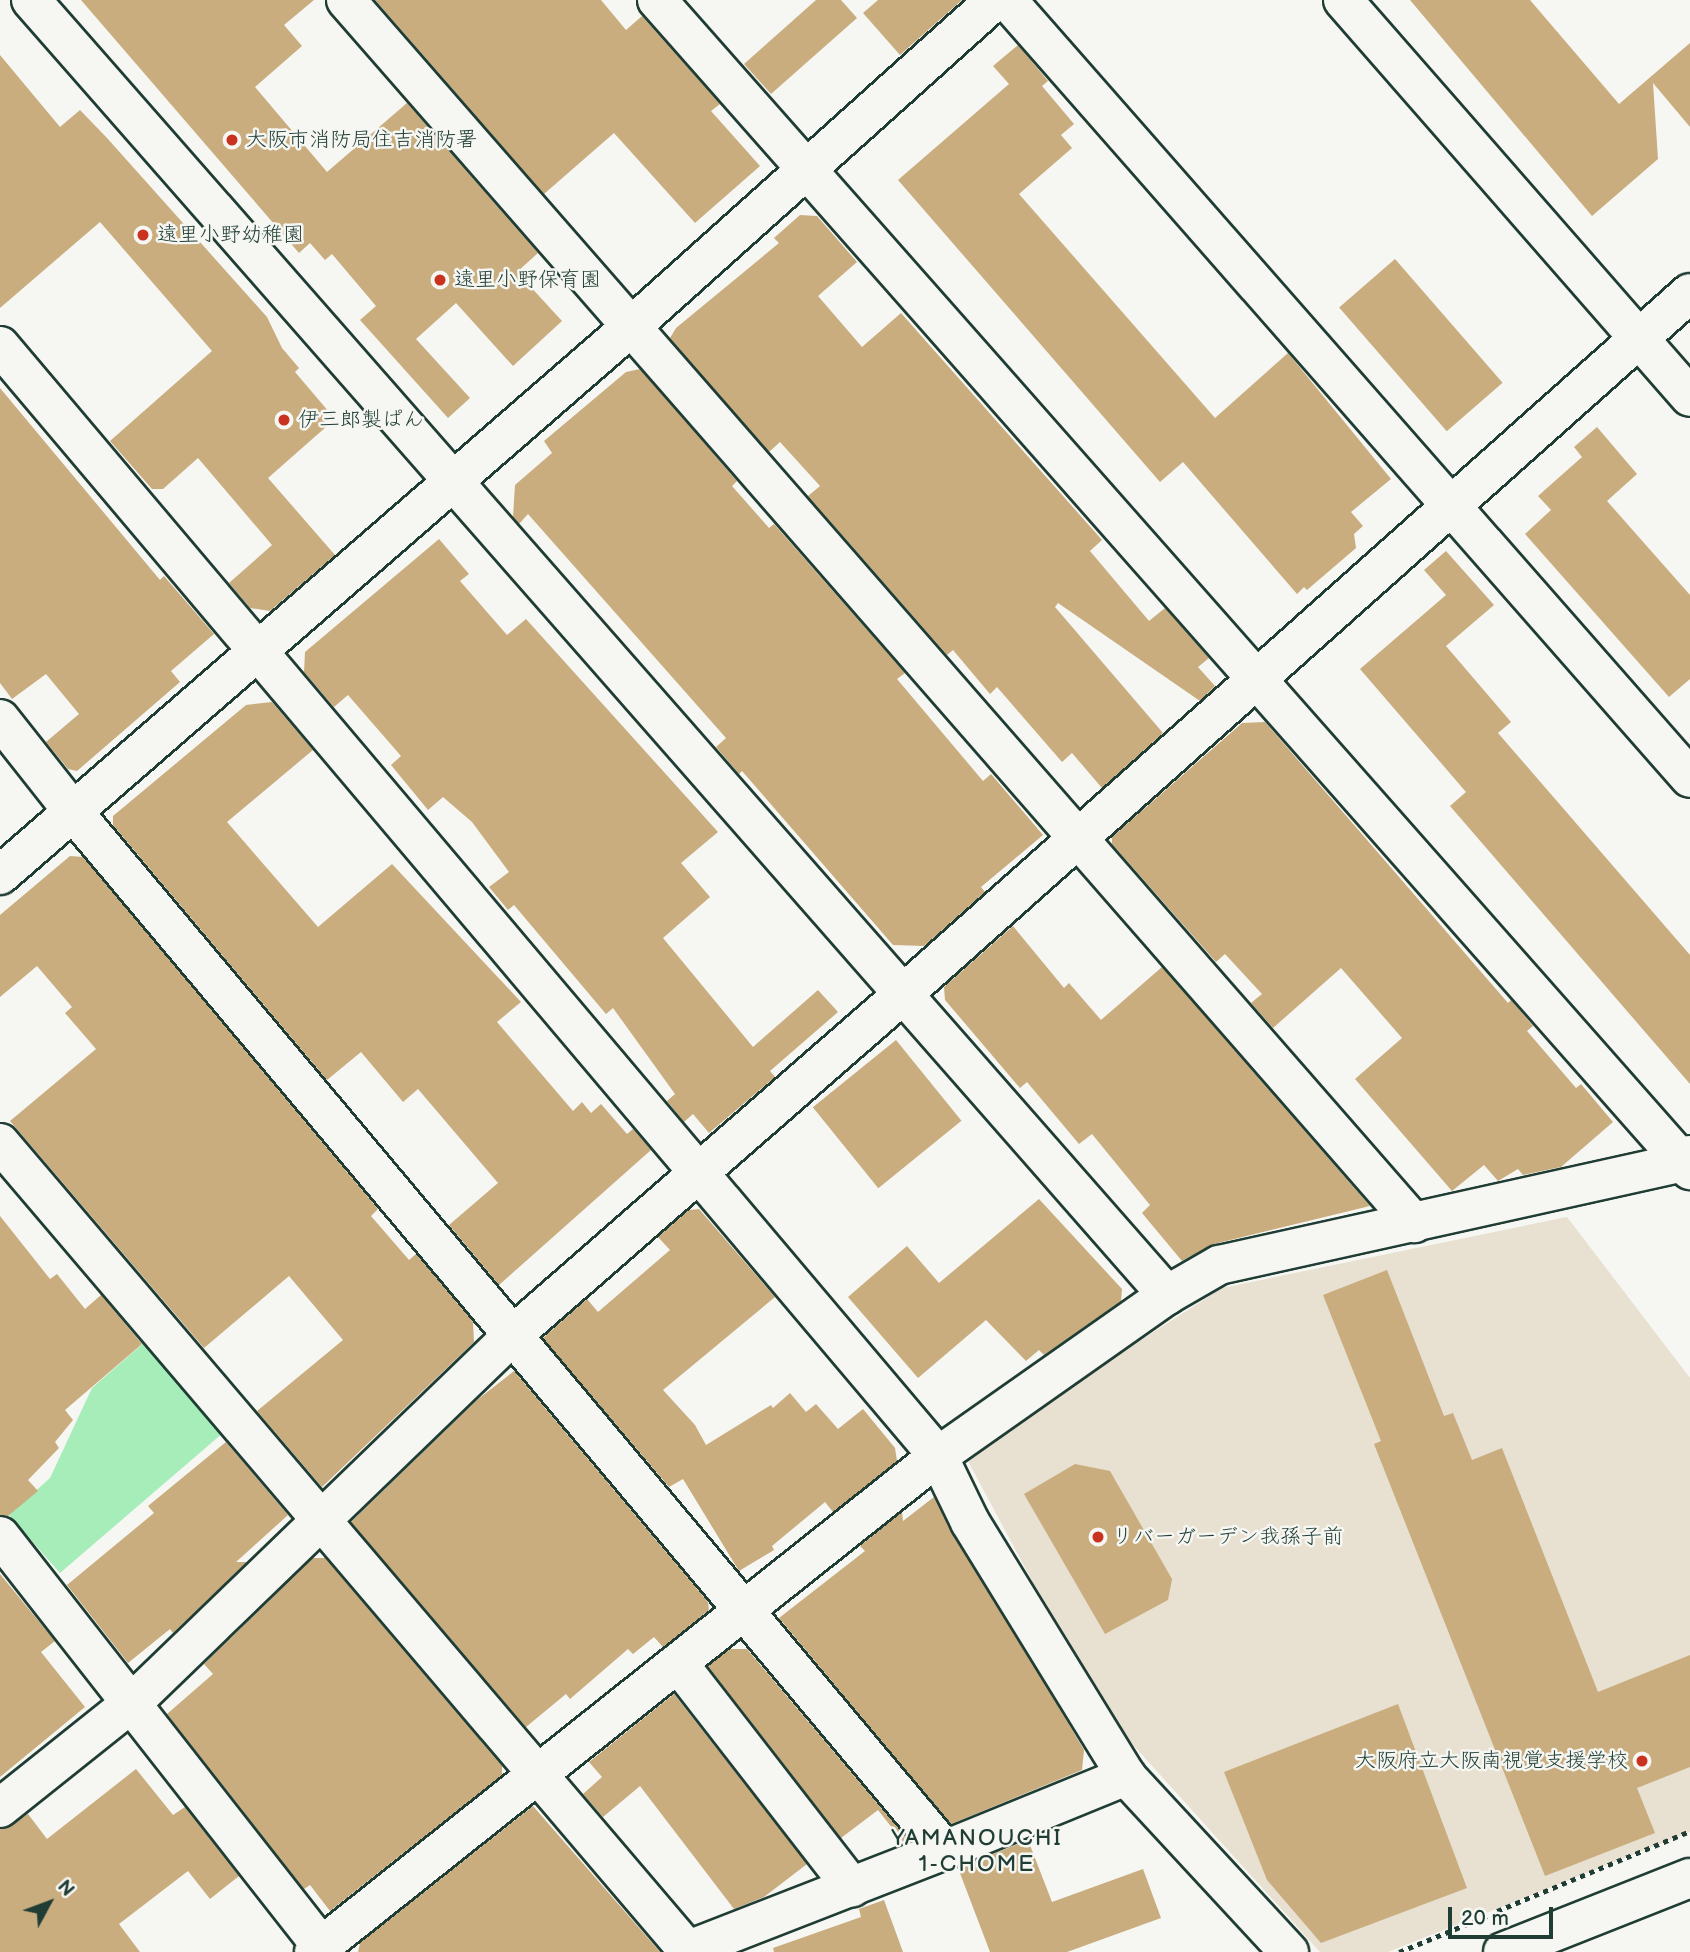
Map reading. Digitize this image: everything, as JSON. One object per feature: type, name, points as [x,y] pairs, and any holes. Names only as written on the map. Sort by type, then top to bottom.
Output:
[{"type":"street","points":[[31,0],[1167,1295]]},
{"type":"street","points":[[346,0],[633,325],[1414,1223]]},
{"type":"street","points":[[0,1535],[133,1702],[321,1950],[538,1772],[938,1456],[1167,1295],[1219,1265],[1688,1162],[657,0]]},
{"type":"street","points":[[0,875],[75,814],[633,325],[995,0]]},
{"type":"street","points":[[1007,0],[1690,778]]},
{"type":"street","points":[[1343,0],[1690,397]]},
{"type":"street","points":[[0,1808],[133,1702],[514,1334],[695,1173],[902,995],[1690,293]]},
{"type":"street","points":[[0,346],[695,1173],[938,1456],[977,1534],[1126,1776],[1289,1952]]},
{"type":"street","points":[[0,719],[75,814],[945,1850]]},
{"type":"street","points":[[0,1143],[688,1951],[1126,1776]]},
{"type":"street","points":[[678,1662],[852,1887]]},
{"type":"street","points":[[1503,1952],[1565,1940],[1690,1878]]},
{"type":"path","points":[[1399,1952],[1690,1831]]},
{"type":"shaded area","points":[[1567,1217],[1690,1378],[1690,1832],[1388,1952],[1320,1952],[1126,1737],[1082,1674],[969,1463],[972,1449],[1222,1288]]},
{"type":"green space","points":[[146,1341],[224,1432],[60,1573],[9,1515],[50,1478],[92,1388]]},
{"type":"building","points":[[81,0],[314,0],[284,25],[302,46],[255,87],[327,172],[407,103],[538,253],[517,272],[562,321],[513,366],[456,303],[416,339],[470,398],[448,418],[360,320],[376,306],[332,254],[325,260],[310,243],[299,253]]},
{"type":"building","points":[[375,0],[601,0],[626,30],[642,16],[720,104],[711,111],[760,166],[695,223],[614,133],[544,194]]},
{"type":"building","points":[[816,0],[841,0],[857,18],[771,94],[744,64]]},
{"type":"building","points":[[878,0],[962,0],[900,55],[863,13]]},
{"type":"building","points":[[1410,0],[1530,0],[1619,104],[1690,43],[1690,127],[1653,83],[1658,159],[1592,216]]},
{"type":"building","points":[[1018,45],[1048,81],[1042,86],[1074,124],[1061,135],[1072,148],[1019,194],[1215,418],[1288,353],[1391,479],[1351,512],[1363,526],[1354,534],[1356,548],[1307,590],[1304,587],[1297,594],[1183,462],[1160,482],[898,180],[1009,84],[993,66]]},
{"type":"building","points":[[0,55],[60,127],[80,110],[107,138],[267,317],[282,348],[299,368],[295,372],[335,419],[268,478],[335,555],[270,611],[250,608],[229,583],[272,545],[198,458],[163,489],[152,489],[110,441],[212,351],[100,222],[0,308]]},
{"type":"building","points":[[800,215],[817,216],[857,262],[818,296],[862,347],[901,313],[1102,540],[1090,551],[1149,621],[1165,608],[1209,658],[1198,667],[1215,686],[1200,701],[1058,603],[1055,607],[1163,733],[1102,788],[1072,753],[1062,762],[997,687],[990,694],[953,650],[947,655],[808,496],[820,486],[780,442],[769,452],[670,338],[676,328],[779,243],[774,238]]},
{"type":"building","points":[[1395,259],[1503,383],[1447,431],[1339,308]]},
{"type":"building","points":[[640,369],[737,481],[732,486],[769,528],[774,524],[905,673],[897,679],[983,781],[991,774],[1043,835],[981,887],[985,892],[924,946],[893,945],[742,771],[739,774],[716,747],[726,738],[528,514],[519,524],[513,517],[515,485],[552,453],[544,441],[626,372]]},
{"type":"building","points":[[0,388],[160,580],[164,576],[214,634],[171,671],[180,682],[77,771],[68,769],[46,742],[79,714],[46,674],[12,699],[0,683]]},
{"type":"building","points":[[1597,427],[1637,474],[1607,501],[1690,595],[1690,679],[1669,697],[1525,534],[1551,510],[1538,496],[1582,457],[1574,447]]},
{"type":"building","points":[[439,539],[469,574],[460,581],[507,635],[526,619],[718,832],[681,863],[710,897],[663,938],[753,1047],[818,990],[838,1012],[770,1071],[775,1077],[709,1133],[693,1114],[684,1122],[667,1101],[675,1094],[613,1008],[606,1014],[514,905],[508,910],[489,887],[509,872],[472,822],[443,797],[428,810],[391,765],[401,756],[348,695],[334,707],[304,672],[305,652]]},
{"type":"building","points":[[1446,551],[1494,605],[1446,646],[1511,722],[1498,733],[1690,955],[1690,1084],[1450,806],[1466,792],[1360,669],[1446,595],[1424,570]]},
{"type":"building","points":[[272,702],[313,750],[227,822],[318,927],[392,864],[521,1002],[497,1022],[573,1111],[582,1102],[591,1113],[601,1104],[627,1134],[633,1129],[651,1150],[499,1285],[449,1225],[498,1183],[418,1089],[403,1102],[361,1052],[327,1080],[113,825],[113,816],[246,705]]},
{"type":"building","points":[[1265,722],[1508,1003],[1511,1000],[1533,1026],[1527,1031],[1576,1088],[1581,1084],[1613,1122],[1561,1167],[1523,1175],[1518,1169],[1498,1181],[1484,1165],[1452,1191],[1355,1079],[1402,1038],[1341,968],[1273,1028],[1251,1003],[1262,994],[1225,954],[1216,962],[1112,844],[1112,837],[1242,723]]},
{"type":"building","points":[[70,856],[83,857],[378,1209],[371,1216],[409,1260],[416,1254],[473,1322],[474,1342],[322,1487],[257,1411],[343,1340],[289,1276],[204,1348],[10,1121],[96,1049],[65,1013],[72,1007],[37,966],[0,997],[0,915]]},
{"type":"building","points":[[1013,926],[1064,988],[1069,983],[1101,1020],[1162,967],[1370,1206],[1214,1244],[1182,1261],[1142,1213],[1150,1205],[1092,1134],[1079,1144],[1027,1082],[1020,1088],[945,1000],[944,987]]},
{"type":"building","points":[[896,1040],[961,1121],[878,1188],[813,1107]]},
{"type":"building","points":[[1039,1199],[1122,1289],[1121,1301],[1044,1355],[1039,1350],[1026,1361],[986,1320],[918,1378],[848,1297],[907,1246],[939,1283]]},
{"type":"building","points":[[699,1209],[775,1297],[663,1390],[695,1425],[706,1445],[771,1405],[773,1408],[790,1393],[806,1412],[816,1404],[838,1429],[863,1409],[895,1448],[897,1461],[833,1512],[825,1502],[772,1546],[774,1550],[739,1571],[683,1479],[669,1487],[543,1338],[587,1299],[598,1312],[670,1250],[658,1237],[689,1210]]},
{"type":"building","points":[[0,1216],[50,1279],[57,1274],[85,1309],[101,1295],[142,1344],[65,1410],[73,1420],[55,1442],[59,1448],[28,1480],[38,1491],[8,1516],[0,1515]]},
{"type":"building","points":[[1387,1270],[1444,1416],[1453,1413],[1472,1460],[1502,1448],[1598,1692],[1690,1655],[1690,1767],[1637,1788],[1655,1833],[1545,1876],[1374,1444],[1381,1441],[1323,1295]]},
{"type":"building","points":[[514,1371],[708,1602],[709,1610],[663,1647],[654,1637],[633,1654],[628,1649],[570,1699],[566,1694],[526,1727],[351,1522],[477,1400]]},
{"type":"building","points":[[226,1442],[288,1515],[236,1562],[247,1562],[173,1633],[170,1629],[128,1663],[67,1585],[154,1513],[148,1506]]},
{"type":"building","name":"リバーガーデン我孫子前","points":[[1075,1464],[1110,1471],[1172,1579],[1168,1600],[1105,1634],[1024,1494]]},
{"type":"building","points":[[934,1497],[1084,1750],[1082,1770],[951,1824],[779,1618],[865,1551],[860,1546],[902,1512],[903,1521]]},
{"type":"building","points":[[313,1558],[325,1558],[502,1766],[502,1775],[330,1911],[310,1885],[304,1889],[167,1714],[213,1674],[204,1664]]},
{"type":"building","points":[[0,1574],[55,1641],[41,1652],[85,1707],[0,1777]]},
{"type":"building","points":[[730,1649],[747,1649],[909,1841],[904,1843],[878,1810],[841,1838],[708,1666]]},
{"type":"building","points":[[674,1694],[807,1864],[764,1897],[734,1909],[640,1786],[603,1817],[583,1794],[602,1777],[589,1762]]},
{"type":"building","points":[[1398,1704],[1467,1888],[1321,1943],[1267,1880],[1224,1772]]},
{"type":"building","points":[[136,1769],[173,1815],[185,1807],[239,1876],[210,1899],[188,1871],[119,1924],[140,1952],[0,1952],[0,1829],[28,1814],[47,1839]]},
{"type":"building","points":[[533,1806],[660,1952],[358,1952],[360,1943]]},
{"type":"building","points":[[1028,1840],[1052,1902],[1143,1869],[1161,1918],[1067,1952],[990,1952],[958,1868]]},
{"type":"building","points":[[884,1900],[903,1952],[774,1952],[773,1948],[861,1917],[859,1909]]},
{"type":"place","name":"大阪市消防局住吉消防署","points":[[232,140]]},
{"type":"place","name":"遠里小野幼稚園","points":[[143,235]]},
{"type":"place","name":"遠里小野保育園","points":[[440,280]]},
{"type":"place","name":"伊三郎製ぱん","points":[[284,420]]},
{"type":"place","name":"リバーガーデン我孫子前","points":[[1098,1537]]},
{"type":"place","name":"大阪府立大阪南視覚支援学校","points":[[1642,1761]]},
{"type":"district","name":"YAMANOUCHI 1-CHOME","points":[[977,1851]]}]
